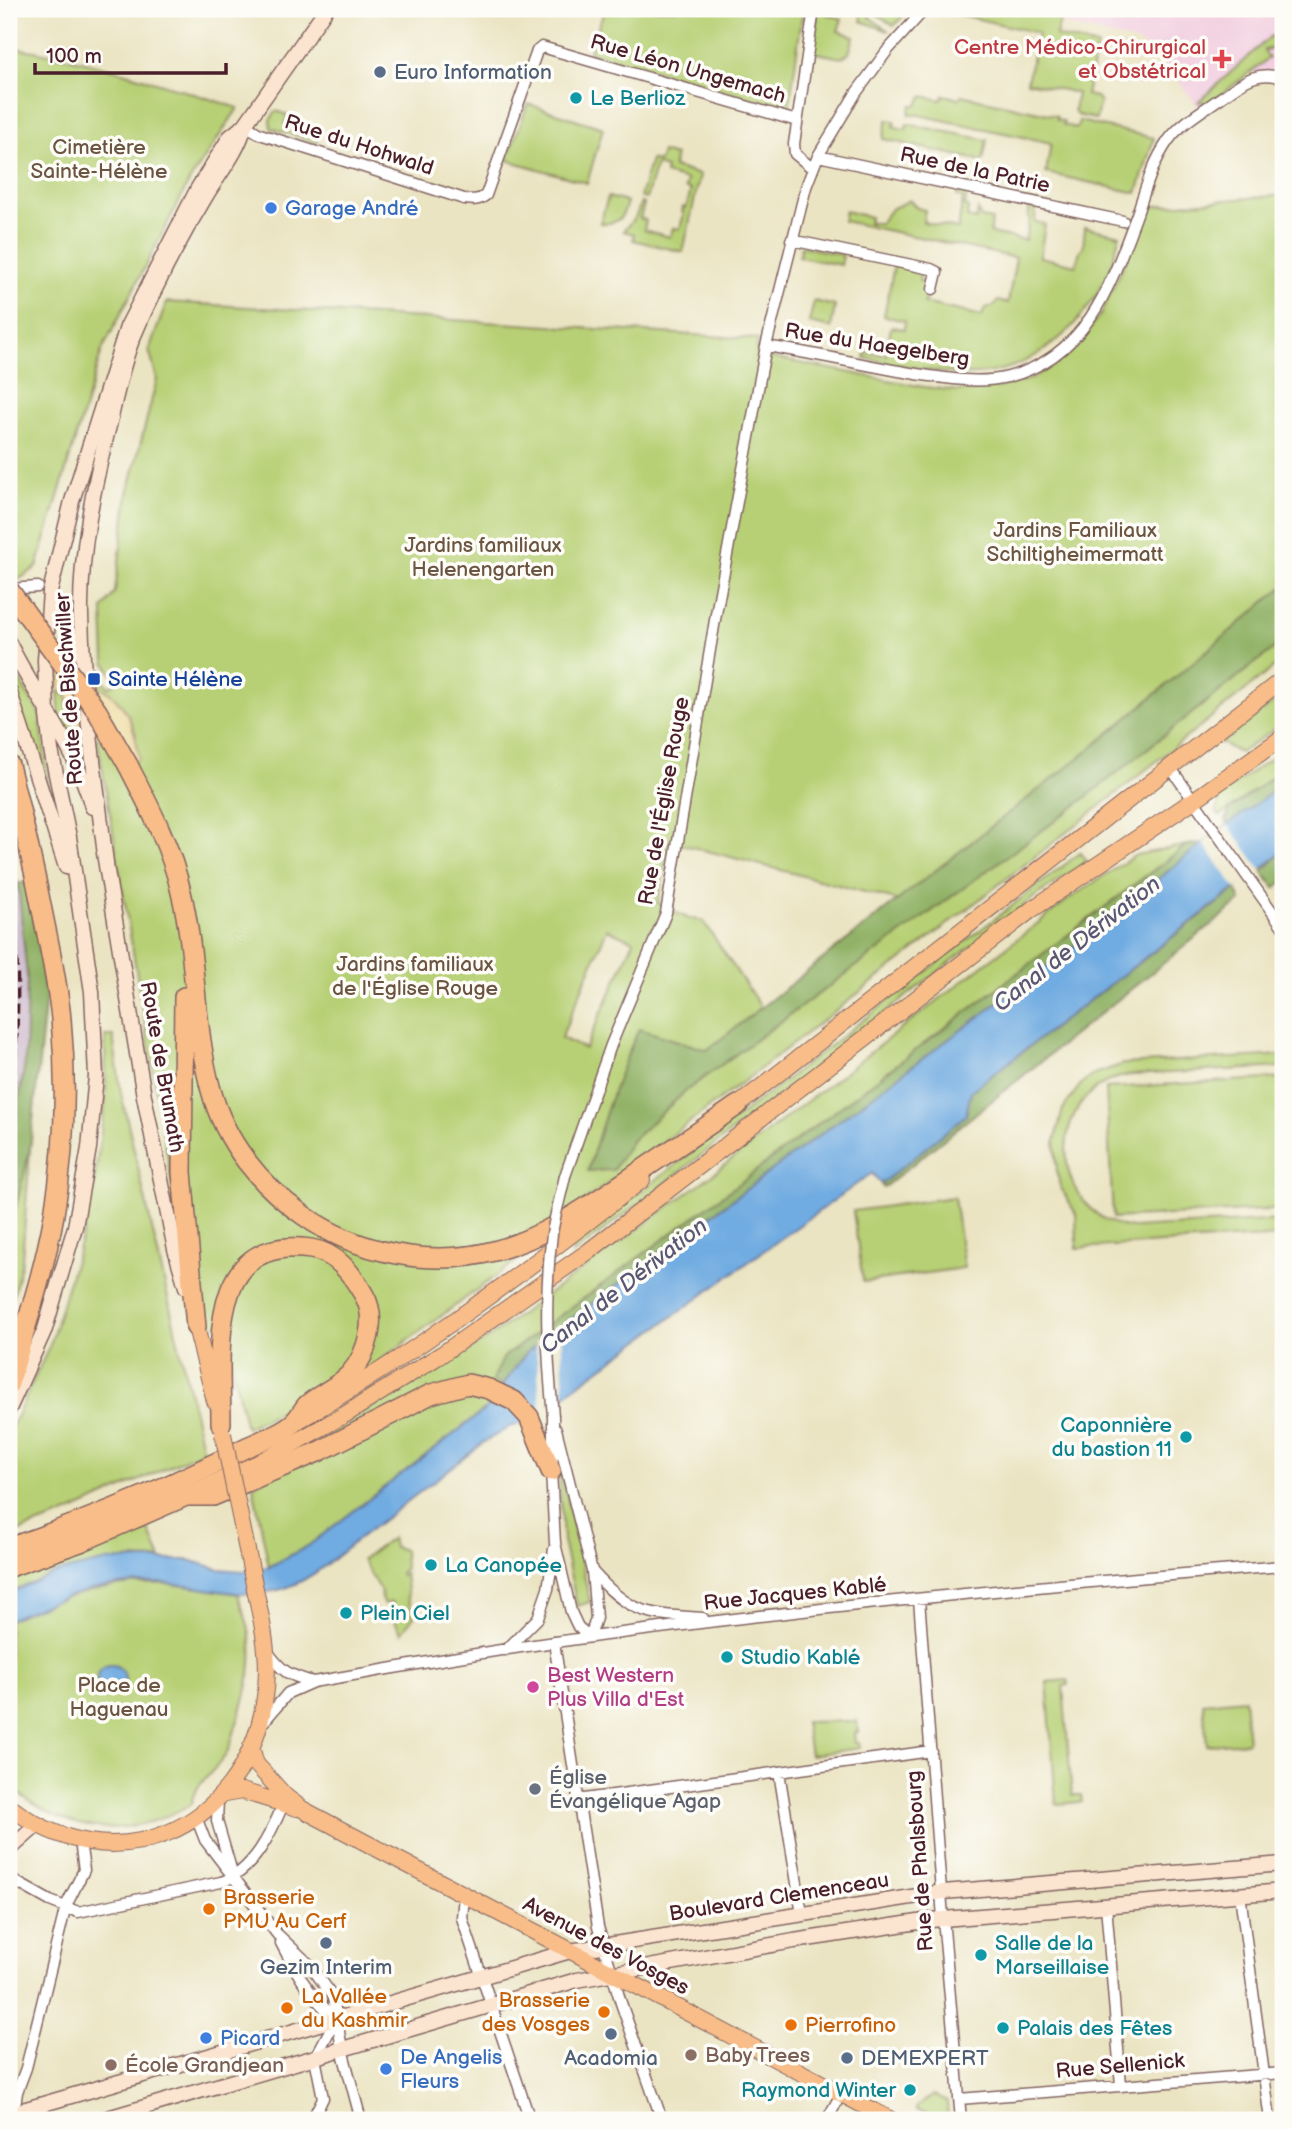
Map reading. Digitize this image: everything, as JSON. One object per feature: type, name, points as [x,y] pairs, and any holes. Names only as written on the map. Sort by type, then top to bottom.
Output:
[{"type":"highway","points":[[9,590],[97,711],[128,765],[162,834],[181,892],[187,923],[201,1042],[211,1093],[228,1133],[262,1181],[313,1223],[372,1249],[404,1255],[437,1258],[494,1251],[534,1236],[573,1216],[738,1105]]},
{"type":"highway","points":[[9,765],[54,968],[61,1018],[64,1096],[63,1143],[51,1226],[9,1384]]},
{"type":"highway","points":[[138,785],[167,864],[179,925],[185,1017],[183,1196],[196,1327]]},
{"type":"highway","points":[[9,1548],[106,1513],[195,1474],[294,1423],[306,1406],[349,1375],[364,1354],[370,1326],[367,1300],[350,1271],[323,1251],[289,1246],[262,1255],[245,1267],[231,1284],[221,1331],[222,1428]]},
{"type":"highway","points":[[9,1567],[83,1541],[186,1496],[213,1496],[320,1451],[430,1394],[468,1384],[489,1389],[514,1401],[529,1418],[551,1471]]},
{"type":"main road","name":"Route de Bischwiller","points":[[47,715],[45,660],[54,575],[72,501],[127,327],[198,188],[230,137],[245,125],[326,9]]},
{"type":"main road","name":"Route de Bischwiller","points":[[106,863],[90,734],[81,615],[90,511],[100,460],[132,341],[206,194],[240,144],[245,125]]},
{"type":"main road","name":"Route de Brumath","points":[[9,643],[47,715],[81,771],[106,863],[144,1096],[175,1250],[222,1428],[267,1651]]},
{"type":"main road","name":"Route de Bischwiller","points":[[23,669],[34,668],[45,660]]},
{"type":"main road","points":[[294,1423],[340,1397],[432,1337],[573,1234],[1283,679]]},
{"type":"main road","name":"Route de Brumath","points":[[9,690],[81,918]]},
{"type":"main road","name":"Route de Brumath","points":[[9,1409],[46,1329],[63,1273],[75,1227],[89,1148],[96,1076],[95,1023],[81,918],[47,715]]},
{"type":"main road","points":[[186,1496],[258,1463],[313,1433],[442,1354],[589,1251],[1031,910],[1283,737]]},
{"type":"main road","points":[[9,1806],[37,1825],[60,1836],[107,1845],[149,1840],[196,1817],[221,1797],[251,1747],[264,1704],[267,1651]]},
{"type":"main road","name":"Avenue des Vosges","points":[[251,1747],[256,1764],[286,1797],[302,1809],[891,2120]]},
{"type":"main road","name":"Avenue des Vosges","points":[[221,1797],[242,1791],[302,1809]]},
{"type":"main road","points":[[9,1850],[37,1825]]},
{"type":"main road","name":"Boulevard Clemenceau","points":[[12,2116],[336,2018],[570,1951],[943,1892],[1283,1864]]},
{"type":"main road","points":[[1238,1868],[1240,1894]]},
{"type":"main road","points":[[101,2120],[577,1980],[613,1973],[943,1918],[1283,1891]]},
{"type":"street","points":[[812,168],[795,154],[797,121],[814,9]]},
{"type":"street","points":[[766,346],[791,240],[812,168],[856,93],[887,51],[925,9]]},
{"type":"street","name":"Rue Léon Ungemach","points":[[464,199],[482,199],[486,195],[537,51],[542,47],[797,121]]},
{"type":"street","name":"Rue du Haegelberg","points":[[766,346],[900,372],[968,381],[1007,377],[1032,368],[1064,349],[1097,309],[1152,169],[1170,138],[1247,79],[1264,74],[1283,78]]},
{"type":"street","name":"Rue du Hohwald","points":[[245,125],[260,134],[464,199]]},
{"type":"street","name":"Rue de la Patrie","points":[[818,156],[1123,221]]},
{"type":"street","points":[[791,240],[931,269],[936,272],[933,289]]},
{"type":"street","name":"Rue de l'Église Rouge","points":[[553,1416],[592,1571],[597,1618],[590,1637],[578,1627],[572,1612],[555,1543],[547,1284],[553,1231],[565,1176],[611,1045],[666,913],[716,614],[766,346]]},
{"type":"street","points":[[9,590],[38,587]]},
{"type":"street","points":[[1170,767],[1283,927]]},
{"type":"street","name":"Rue de l'Église Rouge","points":[[506,1650],[538,1618],[548,1589],[555,1543]]},
{"type":"street","name":"Rue Jacques Kablé","points":[[258,1729],[288,1693],[313,1682],[554,1642],[919,1599],[1283,1566]]},
{"type":"street","name":"Rue de l'Église Rouge","points":[[592,1571],[607,1589],[625,1603],[651,1614],[727,1620]]},
{"type":"street","name":"Rue de Phalsbourg","points":[[919,1599],[961,2120]]},
{"type":"street","points":[[554,1642],[598,1927],[662,2120]]},
{"type":"street","points":[[267,1651],[290,1676],[313,1682]]},
{"type":"street","points":[[577,1800],[931,1751]]},
{"type":"street","points":[[779,1772],[802,1914]]},
{"type":"street","points":[[221,1797],[217,1821],[234,1878]]},
{"type":"street","points":[[9,1878],[78,1912],[234,1878],[254,1857],[283,1804]]},
{"type":"street","points":[[196,1817],[205,1839],[234,1878],[277,1934],[311,1966],[333,1997],[342,2049],[360,2120]]},
{"type":"street","points":[[12,2116],[66,1906],[84,1870],[80,1841]]},
{"type":"street","points":[[1240,1894],[1270,2120]]},
{"type":"street","points":[[464,1895],[462,1918],[530,2120]]},
{"type":"street","points":[[1106,1905],[1121,2085]]},
{"type":"street","points":[[277,1934],[301,1981],[318,2003],[336,2018]]},
{"type":"street","points":[[312,2120],[323,2098],[315,2057],[336,2018]]},
{"type":"street","name":"Rue Sellenick","points":[[960,2099],[1283,2073]]},
{"type":"street","points":[[827,2120],[841,2094]]},
{"type":"shaded area","name":"Centre Médico-Chirurgical et Obstétrical","points":[[1063,9],[1283,9],[1283,73],[1272,69],[1269,72],[1250,73],[1201,110],[1154,50],[1134,41],[1059,23]]},
{"type":"shaded area","points":[[9,828],[18,883],[27,977],[25,1063],[9,1158]]},
{"type":"green space","points":[[605,9],[803,9],[789,109],[589,52]]},
{"type":"green space","points":[[859,9],[886,9],[905,14],[894,26],[872,11],[869,17],[889,31],[861,21]]},
{"type":"green space","points":[[935,9],[994,9],[1011,13],[1019,9],[1063,9],[1056,36],[1097,46],[1086,95],[1096,97],[1100,101],[1096,119],[1077,115],[1074,110],[1077,93],[1027,82],[1038,33]]},
{"type":"green space","points":[[818,11],[842,19],[838,31],[854,36],[849,53],[841,58],[812,52]]},
{"type":"green space","points":[[1271,36],[1275,40],[1281,36],[1283,47],[1264,50],[1269,58],[1210,103],[1198,102]]},
{"type":"green space","name":"Cimetière Sainte-Hélène","points":[[9,47],[96,65],[238,108],[190,180],[102,350],[37,567],[15,582],[9,582]]},
{"type":"green space","points":[[944,95],[960,99],[961,95],[1057,116],[1057,120],[1064,121],[1063,125],[1077,128],[1079,121],[1154,138],[1137,193],[1046,173],[1051,143],[909,115],[911,105],[917,105],[923,96],[941,100]]},
{"type":"green space","points":[[528,104],[603,128],[587,183],[507,160]]},
{"type":"green space","points":[[276,111],[287,115],[285,124],[310,131],[312,126],[320,128],[317,143],[271,128],[270,120]]},
{"type":"green space","points":[[887,120],[895,121],[894,127],[906,129],[907,124],[987,140],[983,161],[883,139]]},
{"type":"green space","points":[[662,152],[675,156],[673,167],[700,175],[683,252],[633,240],[634,234],[623,231],[635,218],[641,203],[644,204],[640,218],[646,220],[644,230],[670,237],[673,228],[680,229],[683,207],[686,208],[691,190],[685,188],[687,180],[665,174],[666,168],[656,165],[646,199],[640,197],[651,160],[659,162]]},
{"type":"green space","points":[[958,191],[967,194],[967,218],[976,220],[978,210],[981,218],[992,220],[990,233],[1025,240],[1030,218],[1030,209],[1026,207],[1027,204],[1036,206],[1035,222],[1045,224],[1040,257],[1076,265],[1083,248],[1085,227],[1120,235],[1105,280],[1093,300],[1064,335],[1046,349],[1006,369],[960,374],[865,358],[866,352],[886,355],[891,327],[904,329],[905,321],[884,316],[894,266],[921,271],[919,281],[929,283],[924,303],[982,316],[985,308],[994,306],[998,301],[1008,303],[1016,258],[843,221],[845,211],[870,217],[869,223],[880,223],[891,209],[910,200],[917,208],[925,210],[923,222],[958,229],[963,198],[957,196]]},
{"type":"green space","points":[[1283,195],[1283,587],[1089,750],[899,901],[669,841],[658,903],[687,918],[703,921],[762,1009],[707,1050],[639,1029],[613,1170],[632,1140],[687,1090],[1070,810],[1283,641],[1283,660],[1103,804],[582,1203],[526,1254],[374,1365],[246,1428],[229,1353],[228,1323],[212,1327],[178,1220],[97,737],[136,735],[122,706],[98,685],[97,674],[109,687],[117,682],[105,662],[103,609],[115,592],[128,493],[157,379],[149,350],[167,302],[757,339],[757,355],[924,387],[958,391],[996,388],[1034,378],[1071,351],[1101,314],[1145,207]],"holes":[[[607,929],[634,941],[585,1049],[561,1038]]]},
{"type":"green space","points":[[608,197],[627,202],[619,219],[612,223],[600,223]]},
{"type":"green space","points":[[801,246],[843,255],[841,265],[799,257]]},
{"type":"green space","points":[[814,301],[835,306],[831,328],[809,323]]},
{"type":"green space","points":[[1283,587],[1283,641],[1070,810],[687,1090],[632,1140],[613,1170],[588,1171],[610,1099],[639,1029],[707,1050],[1089,750]]},
{"type":"green space","points":[[12,668],[40,715],[51,802],[9,675]]},
{"type":"green space","points":[[58,690],[68,697],[67,713],[78,730],[72,745],[60,723]]},
{"type":"green space","points":[[1283,695],[1283,723],[1240,753],[1221,743]]},
{"type":"green space","points":[[1283,750],[1283,769],[1220,816],[1216,811],[1221,794]]},
{"type":"green space","points":[[1283,769],[1283,784],[1228,825],[1226,820],[1229,810]]},
{"type":"green space","points":[[1203,843],[1092,933],[527,1352],[502,1385],[492,1381],[504,1357],[744,1180],[1187,845]]},
{"type":"green space","points":[[1187,845],[744,1180],[504,1357],[492,1381],[502,1385],[486,1409],[308,1546],[269,1567],[253,1486],[325,1442],[323,1436],[484,1341],[705,1180],[1073,896],[1136,855]]},
{"type":"green space","points":[[1283,852],[1283,882],[1275,888],[1262,871]]},
{"type":"green space","points":[[1080,853],[1087,861],[1037,895],[572,1255],[573,1244]]},
{"type":"green space","points":[[18,883],[28,883],[46,995],[30,1149],[9,1230],[9,1158],[25,1063],[27,977]]},
{"type":"green space","points":[[1236,889],[1241,901],[883,1188],[881,1184],[966,1115],[971,1091]]},
{"type":"green space","points":[[105,1036],[113,1036],[121,1093],[203,1451],[66,1514],[9,1535],[9,1433],[50,1345],[84,1230],[94,1183],[106,1097]]},
{"type":"green space","points":[[1283,1055],[1283,1067],[1131,1075],[1102,1085],[1082,1102],[1070,1126],[1066,1151],[1071,1177],[1083,1201],[1104,1218],[1132,1228],[1283,1220],[1283,1236],[1077,1248],[1076,1214],[1061,1188],[1055,1141],[1063,1109],[1081,1084],[1094,1074],[1124,1064]]},
{"type":"green space","points":[[1283,1078],[1283,1209],[1113,1218],[1106,1088]]},
{"type":"green space","points":[[30,1149],[22,1261],[9,1313],[9,1230]]},
{"type":"green space","points":[[954,1197],[964,1268],[863,1282],[853,1211]]},
{"type":"green space","points":[[561,1470],[590,1602],[577,1606],[563,1541]]},
{"type":"green space","points":[[149,1530],[161,1559],[120,1560],[83,1567],[9,1593],[9,1575]]},
{"type":"green space","points":[[392,1538],[394,1547],[404,1550],[405,1568],[400,1573],[401,1576],[405,1574],[414,1616],[401,1633],[395,1621],[392,1602],[383,1604],[381,1592],[362,1560]]},
{"type":"green space","name":"Place de Haguenau","points":[[131,1584],[171,1584],[238,1594],[250,1633],[251,1646],[250,1673],[244,1700],[229,1749],[200,1785],[191,1804],[143,1824],[119,1828],[74,1823],[52,1814],[9,1785],[9,1620],[68,1597]]},
{"type":"green space","points":[[1068,1680],[1068,1685],[1063,1686],[1072,1795],[1081,1795],[1082,1802],[1056,1804],[1047,1682]]},
{"type":"green space","points":[[1244,1699],[1248,1742],[1207,1745],[1203,1703]]},
{"type":"green space","points":[[857,1721],[855,1742],[859,1742],[860,1748],[810,1755],[805,1722]]},
{"type":"green space","points":[[934,2095],[947,2102],[948,2119],[916,2110],[916,2107]]},
{"type":"sand","points":[[63,650],[76,651],[89,787],[72,745],[78,730],[67,713],[68,697],[58,690]]},
{"type":"sand","points":[[98,685],[123,707],[135,736],[139,759],[122,769],[104,736]]},
{"type":"water","name":"Canal de Dérivation","points":[[1283,784],[1283,852],[971,1091],[966,1115],[881,1184],[872,1173],[572,1389],[540,1418],[510,1427],[484,1442],[312,1575],[278,1590],[251,1593],[173,1584],[109,1586],[68,1596],[9,1620],[9,1593],[55,1573],[112,1560],[189,1560],[219,1569],[243,1571],[269,1567],[308,1546],[486,1409],[527,1352],[1092,933],[1203,843]]},
{"type":"water","points":[[111,1665],[121,1669],[125,1679],[121,1689],[111,1693],[101,1689],[97,1679],[101,1669]]},
{"type":"pier","points":[[1228,825],[1262,871],[1236,889],[1203,843]]},
{"type":"pier","points":[[561,1323],[564,1401],[545,1418],[541,1418],[536,1341]]},
{"type":"railway","points":[[9,869],[16,933],[18,998],[9,1126]]},
{"type":"place","name":"Centre Médico-Chirurgical et Obstétrical","points":[[1222,59]]},
{"type":"place","name":"Euro Information","points":[[380,72]]},
{"type":"place","name":"Le Berlioz","points":[[576,98]]},
{"type":"place","name":"Garage André","points":[[271,208]]},
{"type":"place","name":"Sainte Hélène","points":[[94,679]]},
{"type":"place","name":"Caponnière du bastion 11","points":[[1186,1437]]},
{"type":"place","name":"La Canopée","points":[[431,1565]]},
{"type":"place","name":"Plein Ciel","points":[[346,1613]]},
{"type":"place","name":"Studio Kablé","points":[[727,1657]]},
{"type":"place","name":"Best Western Plus Villa d'Est","points":[[533,1687]]},
{"type":"place","name":"Église Évangélique Agap","points":[[535,1789]]},
{"type":"place","name":"Brasserie PMU Au Cerf","points":[[209,1909]]},
{"type":"place","name":"Gezim Interim","points":[[326,1943]]},
{"type":"place","name":"Salle de la Marseillaise","points":[[981,1955]]},
{"type":"place","name":"La Vallée du Kashmir","points":[[287,2008]]},
{"type":"place","name":"Brasserie des Vosges","points":[[604,2012]]},
{"type":"place","name":"Pierrofino","points":[[791,2025]]},
{"type":"place","name":"Palais des Fêtes","points":[[1003,2028]]},
{"type":"place","name":"Acadomia","points":[[611,2034]]},
{"type":"place","name":"Picard","points":[[206,2038]]},
{"type":"place","name":"Baby Trees","points":[[691,2055]]},
{"type":"place","name":"DEMEXPERT","points":[[847,2058]]},
{"type":"place","name":"École Grandjean","points":[[111,2065]]},
{"type":"place","name":"De Angelis Fleurs","points":[[386,2069]]},
{"type":"place","name":"Raymond Winter","points":[[910,2090]]},
{"type":"park label","name":"Jardins Familiaux Schiltigheimermatt","points":[[1075,542]]},
{"type":"park label","name":"Jardins familiaux Helenengarten","points":[[483,557]]},
{"type":"park label","name":"Jardins familiaux de l'Église Rouge","points":[[415,976]]}]
